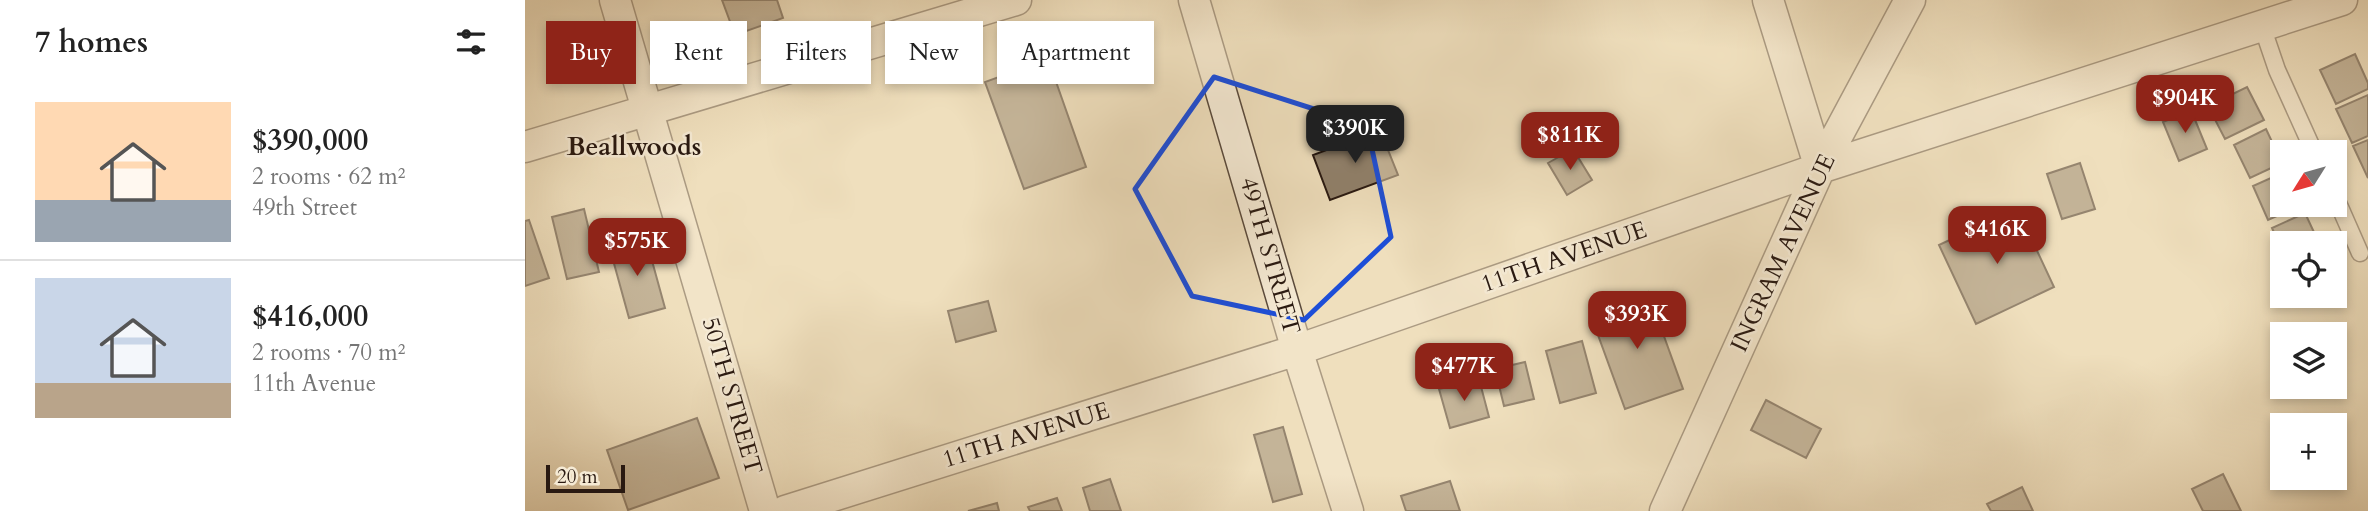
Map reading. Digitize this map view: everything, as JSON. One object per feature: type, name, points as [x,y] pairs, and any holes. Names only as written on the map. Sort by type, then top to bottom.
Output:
[{"type":"street","name":"50TH STREET","points":[[615,0],[765,511]]},
{"type":"street","points":[[525,147],[1016,0]]},
{"type":"street","name":"49TH STREET","points":[[1194,0],[1297,350],[1348,511]]},
{"type":"street","points":[[1768,0],[1820,168]]},
{"type":"street","name":"INGRAM AVENUE","points":[[1665,511],[1820,168],[1910,0]]},
{"type":"street","name":"11TH AVENUE","points":[[785,511],[1297,350],[1820,168],[2342,0]]},
{"type":"lane","points":[[2262,26],[2277,70],[2309,140]]},
{"type":"lane","points":[[2344,217],[2361,254]]},
{"type":"highlighted area","points":[[1214,77],[1367,126],[1391,237],[1304,320],[1192,296],[1135,189]]},
{"type":"building","points":[[722,0],[777,0],[783,18],[761,21],[761,26],[747,31],[747,21],[730,21]]},
{"type":"building","points":[[2355,54],[2368,89],[2336,104],[2320,70]]},
{"type":"building","points":[[997,78],[997,84],[1057,84],[1086,167],[1024,189],[985,82]]},
{"type":"building","points":[[2247,87],[2264,120],[2225,139],[2208,106]]},
{"type":"building","points":[[2368,95],[2368,136],[2352,143],[2336,109]]},
{"type":"building","points":[[2191,110],[2207,149],[2179,161],[2163,122]]},
{"type":"building","points":[[2266,129],[2271,140],[2270,169],[2250,178],[2234,145]]},
{"type":"building","points":[[1380,130],[1398,175],[1330,200],[1313,155]]},
{"type":"building","points":[[2368,140],[2368,178],[2353,146]]},
{"type":"building","points":[[1573,149],[1592,180],[1567,195],[1548,163]]},
{"type":"building","points":[[2080,163],[2095,209],[2062,219],[2047,174]]},
{"type":"building","points":[[2270,178],[2270,217],[2275,217],[2268,220],[2253,186]]},
{"type":"building","points":[[2017,208],[2054,287],[1976,324],[1939,245]]},
{"type":"building","points":[[584,209],[599,272],[567,279],[552,217]]},
{"type":"building","points":[[2296,217],[2307,217],[2313,231],[2273,231],[2272,228]]},
{"type":"building","points":[[529,220],[549,278],[525,286],[525,221]]},
{"type":"building","points":[[646,239],[665,308],[629,318],[610,249]]},
{"type":"building","points":[[1648,292],[1683,389],[1625,409],[1590,313]]},
{"type":"building","points":[[988,301],[996,331],[956,342],[948,311]]},
{"type":"building","points":[[1582,341],[1596,393],[1560,403],[1546,351]]},
{"type":"building","points":[[1525,362],[1534,399],[1504,406],[1495,369]]},
{"type":"building","points":[[1479,379],[1489,417],[1450,428],[1439,389]]},
{"type":"building","points":[[1766,400],[1821,429],[1806,458],[1751,430]]},
{"type":"building","points":[[697,418],[719,478],[628,510],[607,450]]},
{"type":"building","points":[[1283,427],[1302,494],[1273,502],[1254,435]]},
{"type":"building","points":[[2223,474],[2241,511],[2203,511],[2192,489]]},
{"type":"building","points":[[1110,479],[1121,511],[1090,511],[1083,488]]},
{"type":"building","points":[[1450,481],[1460,511],[1406,511],[1401,496]]},
{"type":"building","points":[[2022,487],[2033,511],[1991,511],[1987,504]]},
{"type":"building","points":[[1057,498],[1062,511],[1030,511],[1028,507]]},
{"type":"building","points":[[997,503],[999,511],[968,511]]},
{"type":"district","name":"Beallwoods","points":[[634,146]]}]
